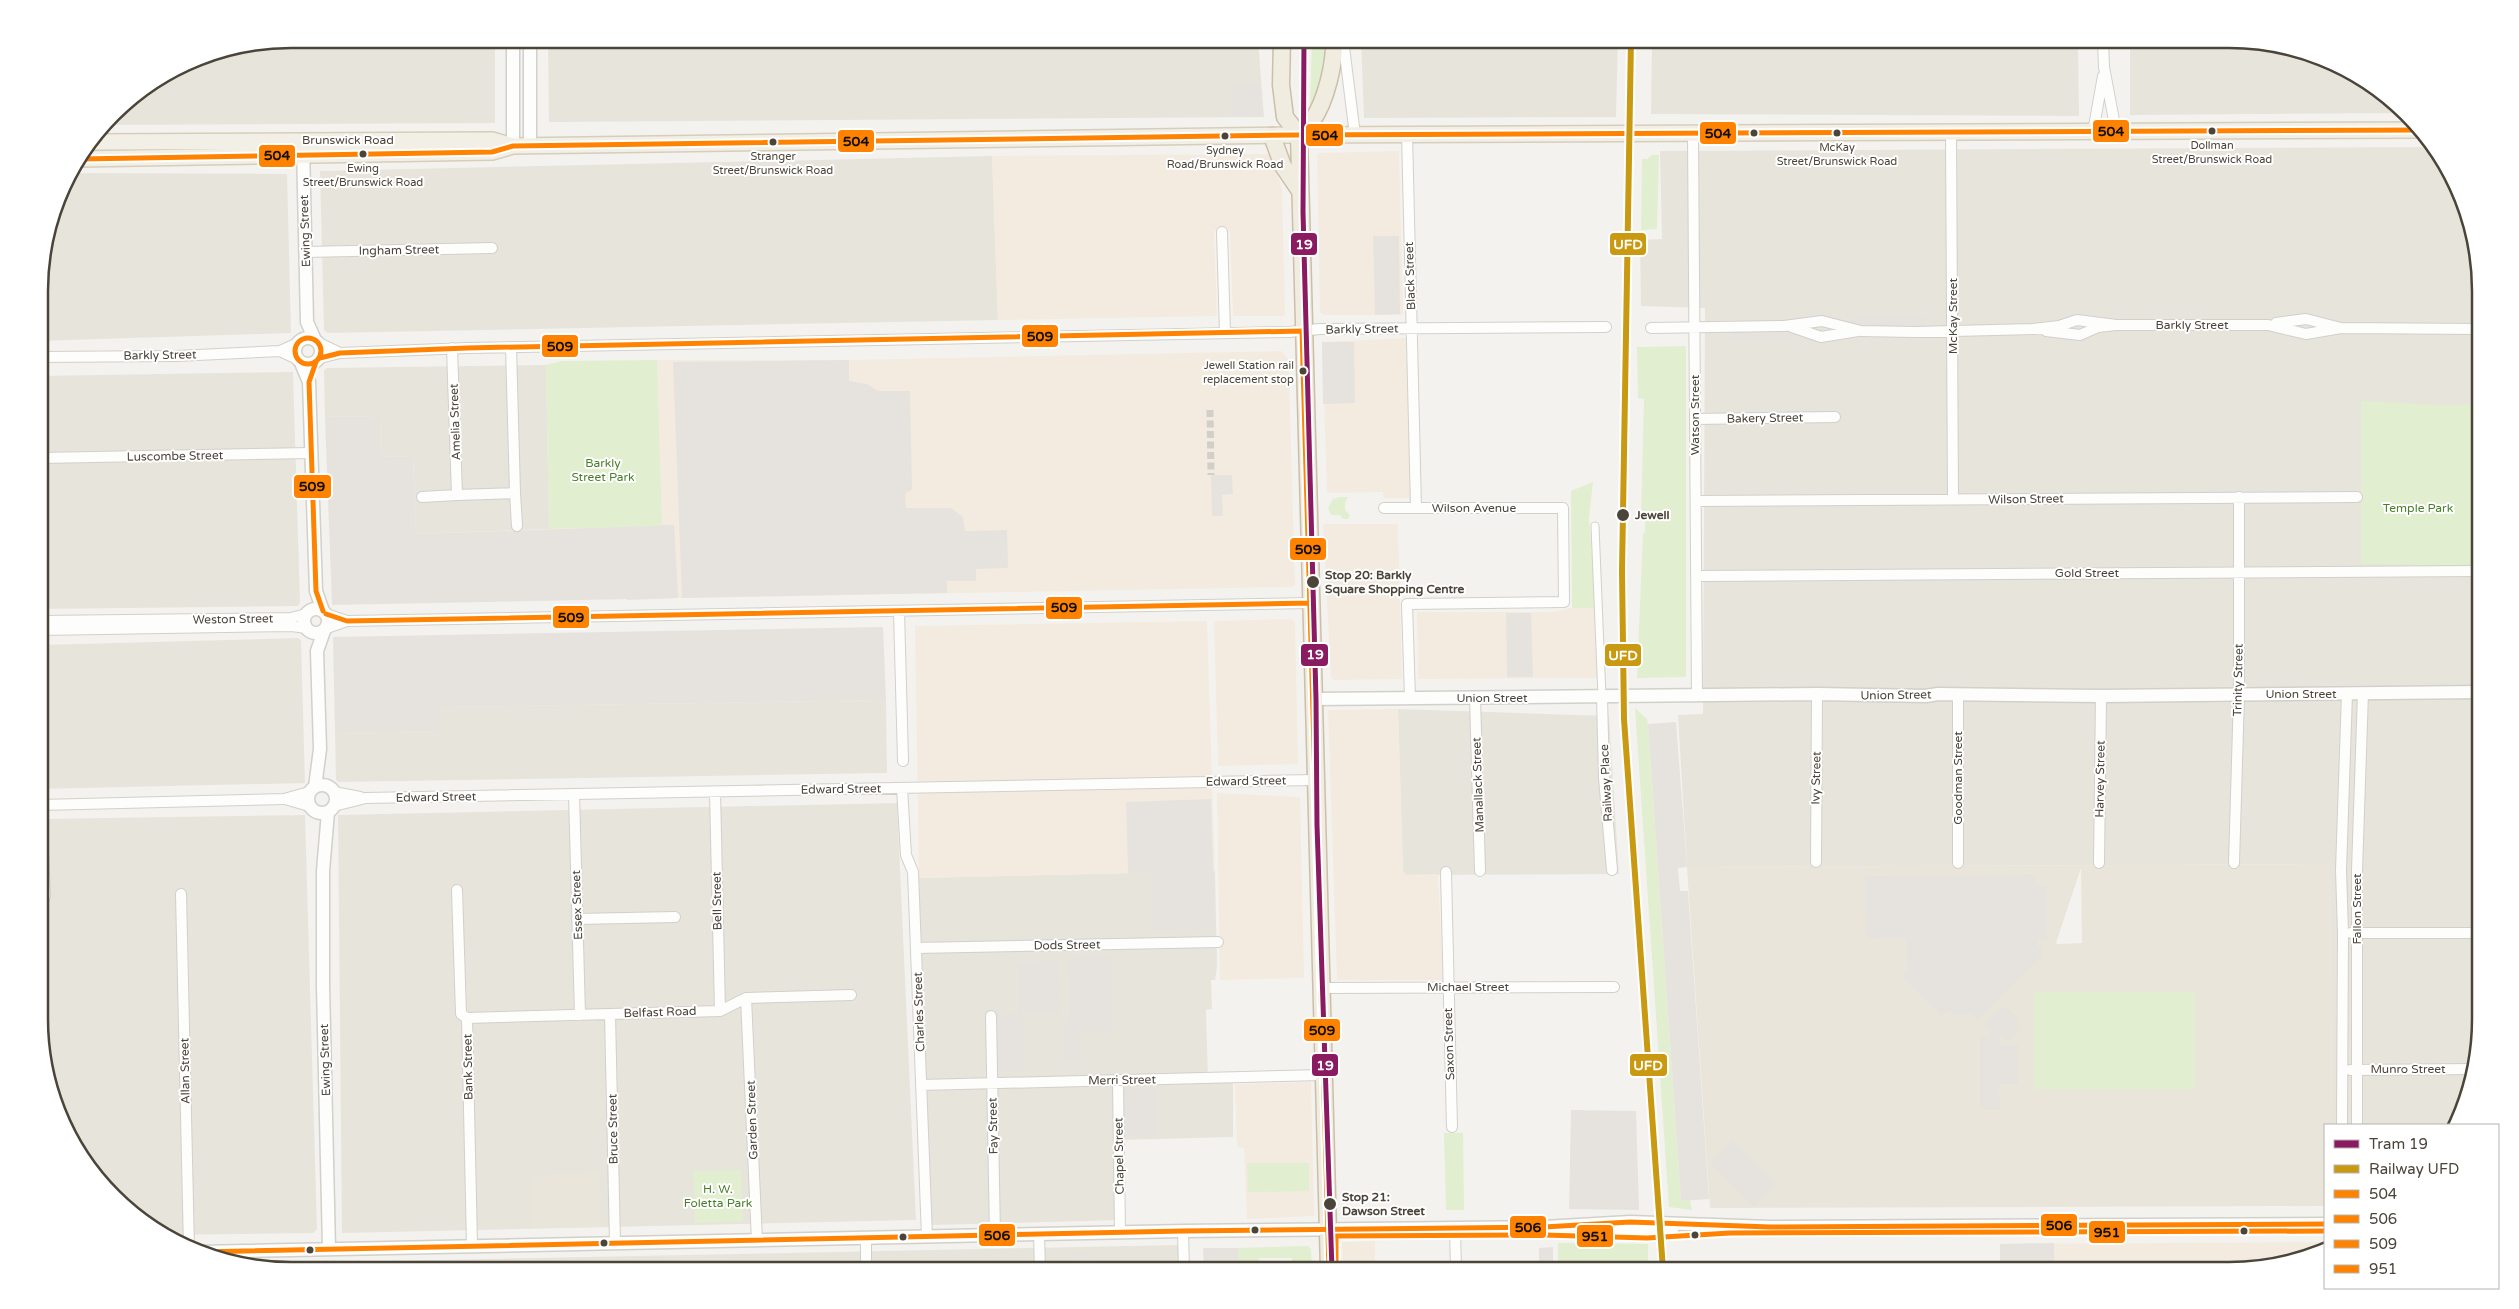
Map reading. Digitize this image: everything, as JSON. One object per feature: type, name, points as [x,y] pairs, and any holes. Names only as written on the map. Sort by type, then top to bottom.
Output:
[{"type":"highway","points":[[1282,48],[1281,85],[1285,117],[1299,135],[1302,331],[1329,1262]]},
{"type":"highway","points":[[1299,135],[1313,120],[1326,88],[1333,63],[1334,48]]},
{"type":"highway","points":[[1272,136],[1283,166],[1300,191]]},
{"type":"main road","name":"Brunswick Road","points":[[98,142],[492,152],[513,146],[1299,135],[2411,130]]},
{"type":"main road","name":"Brunswick Road","points":[[85,160],[303,148]]},
{"type":"street","points":[[513,48],[513,146]]},
{"type":"street","points":[[530,48],[530,146]]},
{"type":"street","points":[[1344,48],[1355,135]]},
{"type":"street","points":[[2093,132],[2104,67],[2104,48]]},
{"type":"street","points":[[2104,67],[2116,131]]},
{"type":"street","name":"McKay Street","points":[[1951,133],[1954,499]]},
{"type":"street","name":"Black Street","points":[[1407,134],[1416,508]]},
{"type":"street","name":"Watson Street","points":[[1693,134],[1696,696]]},
{"type":"street","name":"Ewing Street","points":[[299,342],[307,322],[303,148]]},
{"type":"street","points":[[1222,232],[1226,333]]},
{"type":"street","name":"Ingham Street","points":[[305,252],[492,248]]},
{"type":"street","name":"Barkly Street","points":[[1784,326],[1800,328],[1820,337],[1861,331],[1953,332],[2033,330],[2080,334],[2116,325],[2268,325],[2306,319],[2341,328]]},
{"type":"street","name":"Barkly Street","points":[[1651,328],[1784,326],[1828,321],[1861,331]]},
{"type":"street","name":"Ewing Street","points":[[307,322],[317,341]]},
{"type":"street","name":"Barkly Street","points":[[2268,325],[2306,334],[2341,328],[2472,329]]},
{"type":"street","name":"Barkly Street","points":[[318,360],[340,353],[452,348],[1411,328],[1606,327]]},
{"type":"street","points":[[309,382],[295,351],[299,342],[308,338],[317,341],[322,351],[309,382],[316,591],[329,621],[318,651],[320,749],[312,789]]},
{"type":"street","name":"Barkly Street","points":[[317,341],[340,353]]},
{"type":"street","name":"Barkly Street","points":[[48,357],[176,356],[280,351],[299,342]]},
{"type":"street","points":[[511,347],[516,526]]},
{"type":"street","name":"Amelia Street","points":[[452,348],[457,496]]},
{"type":"street","name":"Barkly Street","points":[[280,351],[299,361]]},
{"type":"street","points":[[299,361],[309,365],[318,360]]},
{"type":"street","name":"Bakery Street","points":[[1695,419],[1835,417]]},
{"type":"street","name":"Luscombe Street","points":[[48,458],[311,454]]},
{"type":"street","points":[[422,496],[515,493]]},
{"type":"street","name":"Wilson Street","points":[[1696,501],[2239,496],[2357,497]]},
{"type":"street","name":"Trinity Street","points":[[2234,862],[2239,694],[2239,496]]},
{"type":"street","name":"Wilson Avenue","points":[[1384,508],[1564,508],[1564,602],[1408,604],[1410,698]]},
{"type":"street","points":[[1595,526],[1602,697]]},
{"type":"street","name":"Gold Street","points":[[1696,576],[2472,571]]},
{"type":"street","points":[[316,591],[304,621],[318,651]]},
{"type":"street","points":[[308,630],[317,634],[347,621],[1311,603]]},
{"type":"street","points":[[307,613],[316,608],[347,621]]},
{"type":"street","points":[[899,610],[903,761]]},
{"type":"street","name":"Weston Street","points":[[48,630],[291,618],[307,613]]},
{"type":"street","name":"Weston Street","points":[[48,621],[286,626],[308,630]]},
{"type":"street","name":"Union Street","points":[[1314,699],[1817,694],[2101,696],[2472,692]]},
{"type":"street","name":"Fallon Street","points":[[2342,1124],[2343,933],[2341,870],[2347,693]]},
{"type":"street","name":"Fallon Street","points":[[2357,1124],[2356,933],[2363,693]]},
{"type":"street","name":"Ivy Street","points":[[1816,862],[1817,694]]},
{"type":"street","name":"Goodman Street","points":[[1958,694],[1958,863]]},
{"type":"street","name":"Harvey Street","points":[[2099,863],[2101,696]]},
{"type":"street","name":"Railway Place","points":[[1602,697],[1604,778],[1612,870]]},
{"type":"street","name":"Manallack Street","points":[[1475,698],[1480,871]]},
{"type":"street","points":[[48,805],[284,799],[312,789],[331,789],[320,749]]},
{"type":"street","name":"Edward Street","points":[[331,789],[366,798],[1316,780]]},
{"type":"street","name":"Charles Street","points":[[902,788],[906,855],[913,872],[927,1237]]},
{"type":"street","name":"Ewing Street","points":[[312,789],[312,809],[323,872]]},
{"type":"street","name":"Ewing Street","points":[[329,1248],[323,986],[323,872],[331,809],[331,789]]},
{"type":"street","name":"Bell Street","points":[[714,792],[720,1010]]},
{"type":"street","name":"Essex Street","points":[[574,794],[580,1015]]},
{"type":"street","name":"Edward Street","points":[[331,809],[366,798]]},
{"type":"street","points":[[284,799],[312,809],[331,809]]},
{"type":"street","name":"Saxon Street","points":[[1446,872],[1447,987],[1452,1127]]},
{"type":"street","name":"Bank Street","points":[[457,890],[461,1014],[466,1018],[472,1246]]},
{"type":"street","name":"Allan Street","points":[[181,894],[189,1239]]},
{"type":"street","points":[[577,919],[675,917]]},
{"type":"street","points":[[2343,933],[2472,933]]},
{"type":"street","name":"Dods Street","points":[[916,948],[1218,942]]},
{"type":"street","name":"Michael Street","points":[[1322,988],[1614,987]]},
{"type":"street","name":"Belfast Road","points":[[466,1018],[720,1010],[746,998],[851,995]]},
{"type":"street","name":"Garden Street","points":[[746,998],[757,1241]]},
{"type":"street","name":"Bruce Street","points":[[610,1014],[616,1243]]},
{"type":"street","name":"Fay Street","points":[[991,1016],[995,1235]]},
{"type":"street","name":"Munro Street","points":[[2342,1070],[2466,1069]]},
{"type":"street","name":"Merri Street","points":[[921,1085],[1324,1074]]},
{"type":"street","name":"Chapel Street","points":[[1118,1080],[1120,1233]]},
{"type":"street","points":[[235,1255],[329,1248],[372,1249],[1183,1231],[1544,1227],[1647,1232],[1730,1226],[2324,1224]]},
{"type":"street","points":[[1455,1228],[1456,1262]]},
{"type":"street","points":[[1183,1231],[1184,1262]]},
{"type":"street","points":[[1039,1234],[1040,1262]]},
{"type":"street","points":[[866,1238],[866,1262]]},
{"type":"shaded area","points":[[274,48],[495,48],[495,123],[113,125],[130,108],[155,88],[197,66],[243,52]]},
{"type":"shaded area","points":[[548,48],[1259,48],[1264,117],[549,122]]},
{"type":"shaded area","points":[[1361,48],[1618,48],[1616,117],[1364,118]]},
{"type":"shaded area","points":[[1652,48],[2078,48],[2079,116],[1651,114]]},
{"type":"shaded area","points":[[2130,48],[2245,48],[2276,52],[2307,60],[2350,80],[2364,88],[2394,113],[2130,115]]},
{"type":"shaded area","points":[[1260,83],[1262,115],[1232,115],[1232,84]]},
{"type":"shaded area","points":[[2425,147],[2439,169],[2459,212],[2467,243],[2472,290],[2472,1019],[2467,1066],[2459,1097],[2447,1124],[2332,1124],[2330,864],[1687,867],[1678,715],[1703,714],[1705,308],[1641,306],[1640,240],[1662,239],[1660,151]]},
{"type":"shaded area","points":[[1399,151],[1403,315],[1324,315],[1320,312],[1317,155],[1319,153]]},
{"type":"shaded area","points":[[1270,154],[1282,188],[1285,316],[1233,316],[1230,231],[1214,231],[1217,316],[998,320],[992,156]]},
{"type":"shaded area","points":[[992,156],[998,320],[328,333],[324,330],[320,171]]},
{"type":"shaded area","points":[[78,173],[287,174],[291,333],[48,341],[48,274],[52,243],[60,212]]},
{"type":"shaded area","points":[[1373,236],[1399,236],[1400,314],[1375,315]]},
{"type":"shaded area","points":[[1926,316],[1921,325],[1849,325],[1854,317]]},
{"type":"shaded area","points":[[1734,332],[1800,332],[1791,340],[1726,340]]},
{"type":"shaded area","points":[[1406,338],[1411,498],[1384,498],[1383,492],[1327,493],[1322,342]]},
{"type":"shaded area","points":[[1322,342],[1354,342],[1355,403],[1323,404]]},
{"type":"shaded area","points":[[1281,351],[1288,358],[1289,377],[1295,585],[1292,587],[678,598],[674,526],[662,526],[657,360],[849,360]]},
{"type":"shaded area","points":[[849,360],[849,381],[867,384],[878,391],[910,391],[912,489],[905,494],[906,508],[951,508],[963,517],[965,531],[1007,530],[1008,568],[976,569],[976,581],[947,581],[947,593],[682,598],[673,362]]},
{"type":"shaded area","points":[[546,365],[549,529],[416,534],[413,457],[381,456],[380,416],[325,417],[324,370],[327,368]]},
{"type":"shaded area","points":[[293,372],[300,603],[298,606],[48,609],[48,376]]},
{"type":"shaded area","points":[[380,416],[381,456],[413,457],[416,534],[674,525],[678,598],[332,605],[325,417]]},
{"type":"shaded area","points":[[1211,475],[1232,475],[1233,494],[1222,495],[1223,516],[1212,516]]},
{"type":"shaded area","points":[[1323,524],[1398,524],[1402,679],[1334,680],[1331,678]]},
{"type":"shaded area","points":[[674,525],[678,598],[627,600],[626,527]]},
{"type":"shaded area","points":[[1572,608],[1596,608],[1597,678],[1418,679],[1417,612],[1551,612]]},
{"type":"shaded area","points":[[1506,613],[1531,613],[1533,677],[1507,677]]},
{"type":"shaded area","points":[[1292,619],[1295,623],[1298,764],[1218,766],[1214,621]]},
{"type":"shaded area","points":[[1207,621],[1215,871],[919,878],[915,626]]},
{"type":"shaded area","points":[[883,627],[886,700],[440,707],[440,731],[335,733],[333,637]]},
{"type":"shaded area","points":[[298,638],[301,640],[305,783],[48,789],[48,645]]},
{"type":"shaded area","points":[[886,700],[887,773],[339,782],[336,780],[335,733],[440,731],[440,707]]},
{"type":"shaded area","points":[[1398,709],[1609,716],[1619,874],[1406,875],[1403,871]]},
{"type":"shaded area","points":[[1398,709],[1403,871],[1406,875],[1438,874],[1443,980],[1337,980],[1328,710]]},
{"type":"shaded area","points":[[1676,722],[1687,867],[1678,868],[1680,891],[1688,891],[1709,1199],[1681,1201],[1648,724]]},
{"type":"shaded area","points":[[1217,793],[1300,797],[1304,978],[1220,980]]},
{"type":"shaded area","points":[[1211,799],[1215,929],[1152,930],[1151,873],[1128,873],[1126,802]]},
{"type":"shaded area","points":[[897,803],[916,1220],[342,1233],[338,815]]},
{"type":"shaded area","points":[[305,815],[317,1229],[313,1233],[181,1235],[155,1221],[130,1201],[108,1179],[88,1154],[60,1097],[52,1066],[48,1035],[48,819]]},
{"type":"shaded area","points":[[2330,864],[2332,1124],[2324,1124],[2324,1206],[1710,1208],[1687,867]],"holes":[[[2081,868],[2082,943],[2056,943]]]},
{"type":"shaded area","points":[[1215,871],[1217,966],[1215,980],[1211,980],[1212,1009],[1206,1010],[1208,1079],[1233,1079],[1233,1137],[1121,1140],[1122,1220],[931,1225],[919,878]]},
{"type":"shaded area","points":[[2035,875],[2036,886],[2047,886],[2047,940],[2038,941],[2038,946],[2042,949],[2041,958],[1977,1020],[1971,1014],[1955,1015],[1950,1010],[1941,1016],[1901,976],[1907,969],[1906,938],[1866,939],[1865,876]]},
{"type":"shaded area","points":[[1111,956],[1113,1031],[1080,1031],[1081,1059],[1065,1061],[1064,1026],[1070,1012],[1069,958]]},
{"type":"shaded area","points":[[1058,960],[1059,1013],[1023,1014],[1024,1072],[996,1072],[995,1015],[1018,1014],[1018,963]]},
{"type":"shaded area","points":[[2003,1006],[2019,1018],[2015,1023],[2021,1029],[2008,1042],[2001,1036],[1999,1037],[2000,1045],[2018,1045],[2018,1084],[1999,1084],[2000,1109],[1980,1109],[1980,1036],[1989,1036],[1991,1032],[1984,1025]]},
{"type":"shaded area","points":[[1311,1082],[1314,1216],[1247,1219],[1244,1148],[1237,1147],[1235,1084]]},
{"type":"shaded area","points":[[1155,1088],[1156,1136],[1123,1136],[1122,1089]]},
{"type":"shaded area","points":[[1571,1110],[1636,1111],[1639,1210],[1569,1209]]},
{"type":"shaded area","points":[[1733,1140],[1777,1184],[1754,1207],[1710,1163]]},
{"type":"shaded area","points":[[600,1173],[601,1227],[533,1228],[532,1175]]},
{"type":"shaded area","points":[[1375,1241],[1375,1262],[1343,1262],[1342,1242]]},
{"type":"shaded area","points":[[2324,1242],[2307,1249],[2276,1257],[2229,1262],[2000,1262],[2000,1244]]},
{"type":"shaded area","points":[[2054,1243],[2054,1261],[2000,1262],[2000,1244]]},
{"type":"shaded area","points":[[1181,1245],[1181,1262],[338,1262]]},
{"type":"shaded area","points":[[1553,1247],[1553,1262],[1531,1262],[1539,1261],[1539,1248]]},
{"type":"shaded area","points":[[1203,1248],[1238,1248],[1238,1262],[1204,1262]]},
{"type":"shaded area","points":[[1074,1252],[1091,1252],[1091,1262],[1074,1262]]},
{"type":"shaded area","points":[[723,1258],[723,1262],[667,1262],[667,1260]]},
{"type":"green space","points":[[1312,48],[1326,48],[1325,65],[1319,91],[1310,106]]},
{"type":"green space","points":[[1652,155],[1659,155],[1657,229],[1641,230],[1642,159],[1647,159]]},
{"type":"green space","points":[[1686,346],[1686,677],[1637,678],[1645,517],[1641,517],[1644,399],[1638,398],[1637,347]]},
{"type":"green space","name":"Barkly Street Park","points":[[657,360],[662,526],[549,529],[546,365],[562,361]]},
{"type":"green space","name":"Temple Park","points":[[2361,401],[2442,405],[2472,404],[2472,566],[2361,564]]},
{"type":"green space","points":[[1593,482],[1589,518],[1596,608],[1572,608],[1571,491]]},
{"type":"green space","points":[[1348,497],[1345,503],[1345,510],[1350,515],[1348,519],[1343,519],[1340,515],[1331,515],[1328,508],[1333,499]]},
{"type":"green space","points":[[1635,708],[1647,719],[1648,724],[1681,1201],[1690,1200],[1692,1210],[1669,1207]]},
{"type":"green space","points":[[2034,992],[2195,992],[2195,1089],[2034,1089]]},
{"type":"green space","points":[[1444,1133],[1463,1133],[1464,1210],[1446,1210]]},
{"type":"green space","points":[[1247,1163],[1309,1163],[1309,1191],[1248,1192]]},
{"type":"green space","name":"H. W. Foletta Park","points":[[741,1170],[743,1221],[695,1223],[693,1171]]},
{"type":"green space","points":[[1558,1243],[1648,1244],[1648,1262],[1558,1262]]},
{"type":"green space","points":[[1308,1246],[1311,1249],[1312,1262],[1292,1262],[1292,1258],[1259,1258],[1259,1262],[1238,1262],[1238,1248]]},
{"type":"tunnel","points":[[1210,410],[1211,475]]},
{"type":"tram line","name":"19","points":[[1304,48],[1303,212],[1316,699],[1317,825],[1332,1262]]},
{"type":"rail line","name":"UFD","points":[[1631,48],[1622,571],[1624,719],[1662,1262]]},
{"type":"transit line","name":"504","points":[[86,159],[492,152],[513,146],[1296,135],[2411,130]]},
{"type":"transit line","name":"509","points":[[320,358],[340,353],[467,348],[1302,331],[1329,1262]]},
{"type":"transit line","name":"509","points":[[308,338],[317,342],[321,351],[317,360],[308,364],[299,360],[295,351],[299,342],[308,338]]},
{"type":"transit line","name":"509","points":[[316,362],[309,382],[316,591],[323,611]]},
{"type":"transit line","name":"509","points":[[326,614],[347,621],[1311,603]]},
{"type":"transit line","name":"506","points":[[222,1252],[1183,1231],[1544,1227],[1630,1222],[1770,1227],[2324,1224]]},
{"type":"transit line","name":"951","points":[[1336,1262],[1336,1236],[1544,1235],[1647,1238],[1730,1233],[2324,1231]]},
{"type":"place","name":"Dollman Street/Brunswick Road","points":[[2212,131]]},
{"type":"place","name":"McKay Street/Brunswick Road","points":[[1837,133]]},
{"type":"place","name":"Sydney Road/Brunswick Road","points":[[1225,136]]},
{"type":"place","name":"Stranger Street/Brunswick Road","points":[[773,142]]},
{"type":"place","name":"Ewing Street/Brunswick Road","points":[[363,154]]},
{"type":"place","name":"Jewell Station rail replacement stop","points":[[1303,371]]},
{"type":"place","name":"Jewell","points":[[1623,515]]},
{"type":"place","name":"Stop 20: Barkly Square Shopping Centre","points":[[1313,582]]},
{"type":"place","name":"Stop 21: Dawson Street","points":[[1330,1204]]}]
